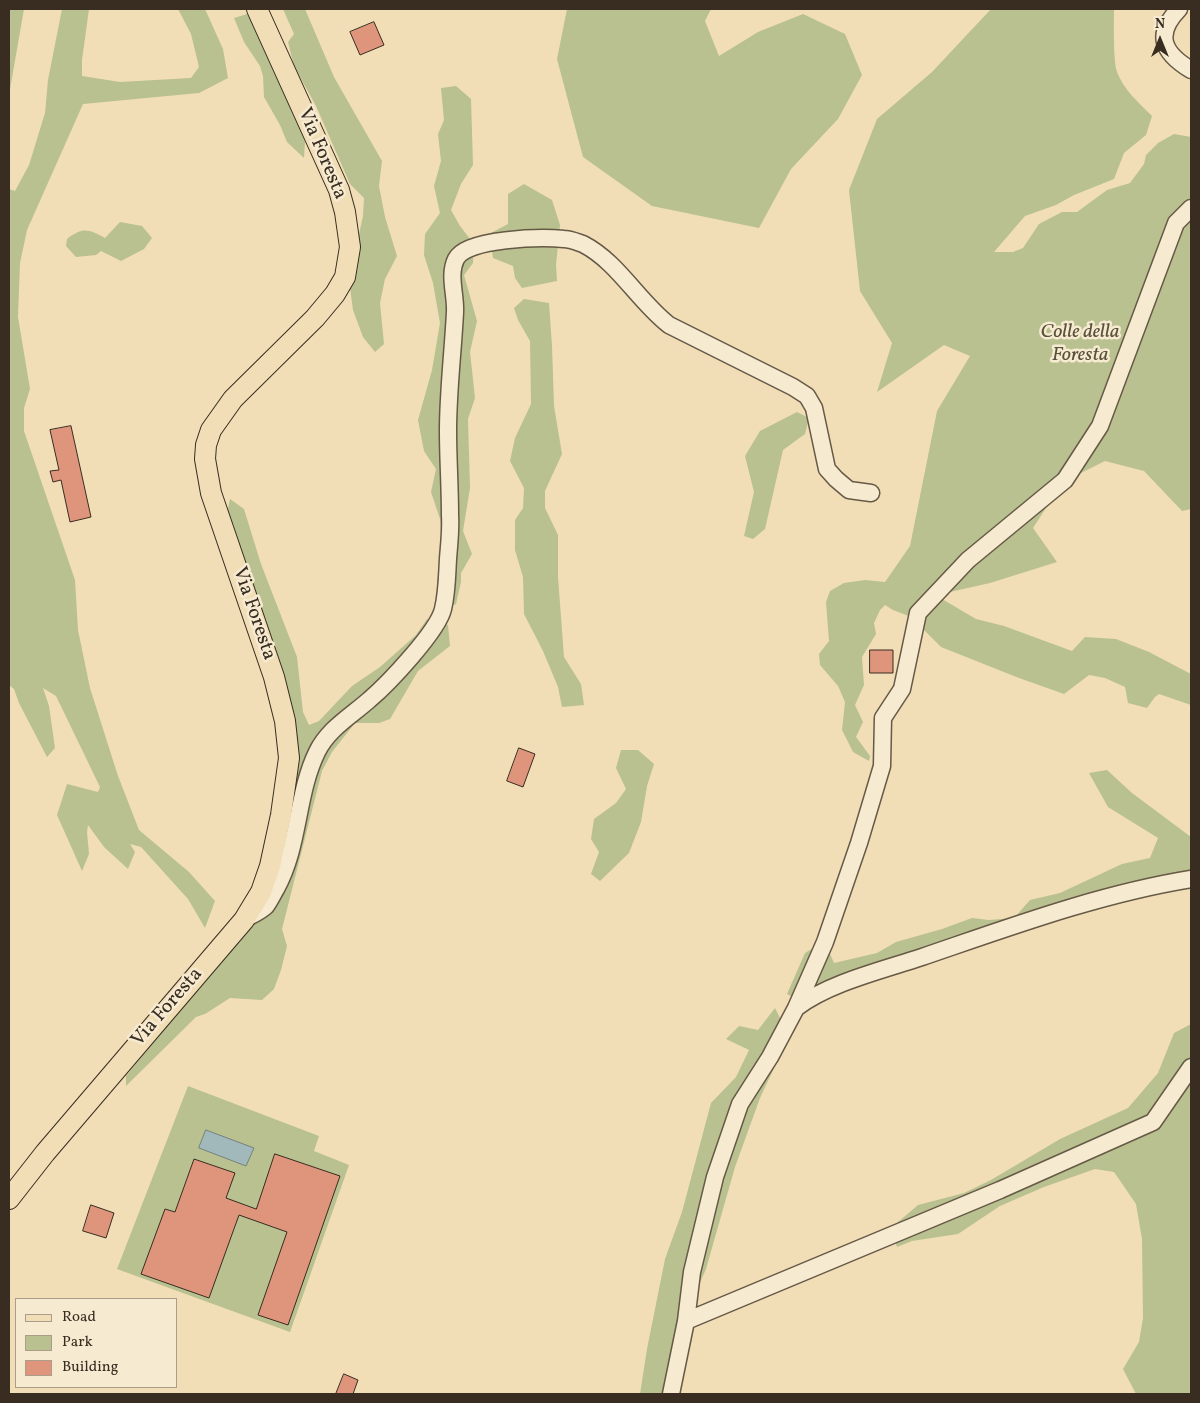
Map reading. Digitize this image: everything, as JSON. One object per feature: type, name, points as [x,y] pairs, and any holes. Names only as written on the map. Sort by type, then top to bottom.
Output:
[{"type":"main road","name":"Via Foresta","points":[[9,1199],[55,1141],[244,920],[260,892],[270,866],[281,815],[289,758],[285,721],[274,677],[211,492],[205,459],[206,444],[211,430],[233,399],[315,318],[335,294],[344,277],[350,247],[345,212],[339,190],[257,9]]},
{"type":"street","points":[[1179,9],[1170,20],[1165,33],[1166,46],[1175,59],[1191,70]]},
{"type":"street","points":[[671,1394],[686,1321],[692,1272],[715,1177],[740,1104],[770,1057],[796,1008],[825,942],[859,844],[882,766],[883,718],[902,689],[918,613],[968,560],[1065,480],[1100,426],[1176,223],[1191,208]]},
{"type":"street","points":[[244,920],[266,906],[278,885],[290,857],[308,773],[326,738],[341,722],[370,699],[402,666],[435,627],[443,611],[447,589],[451,518],[448,430],[455,309],[452,269],[457,256],[470,247],[493,242],[534,238],[566,238],[596,252],[669,325],[793,387],[807,396],[814,408],[828,469],[849,490],[871,493]]},
{"type":"street","points":[[796,1008],[808,999],[854,979],[989,934],[1129,890],[1191,879]]},
{"type":"street","points":[[686,1321],[1000,1190],[1153,1122],[1191,1067]]},
{"type":"green space","points":[[9,9],[24,9],[9,95]]},
{"type":"green space","points":[[62,9],[89,9],[82,60],[82,76],[120,82],[191,78],[199,67],[191,34],[178,9],[205,9],[223,49],[228,78],[199,93],[83,104],[27,230],[20,263],[18,317],[30,389],[24,408],[24,431],[75,580],[78,630],[90,688],[118,776],[139,830],[189,872],[215,901],[205,928],[188,899],[141,847],[130,844],[135,852],[128,869],[104,847],[88,825],[89,854],[82,871],[57,815],[67,784],[98,792],[100,787],[56,696],[43,688],[49,706],[55,748],[47,757],[19,703],[14,689],[9,685],[9,189],[15,191],[29,165],[45,113],[48,80]]},
{"type":"green space","points":[[283,9],[305,9],[334,77],[382,161],[379,186],[385,217],[397,256],[385,279],[380,303],[384,344],[375,352],[363,337],[353,310],[349,280],[363,216],[364,198],[350,184],[316,106],[294,66],[288,42],[294,34]]},
{"type":"green space","points":[[567,9],[711,9],[705,21],[719,56],[758,32],[803,14],[845,34],[862,75],[838,119],[791,169],[759,228],[652,206],[583,157],[557,59]]},
{"type":"green space","name":"Colle della Foresta","points":[[991,9],[1114,9],[1114,50],[1117,72],[1128,90],[1152,116],[1146,135],[1124,153],[1114,179],[1074,195],[1056,205],[1025,216],[994,252],[1013,252],[1023,248],[1039,224],[1062,212],[1077,212],[1107,190],[1130,183],[1144,164],[1146,155],[1158,143],[1174,134],[1191,137],[1191,509],[1182,511],[1144,471],[1105,461],[1063,482],[1033,528],[1057,562],[990,583],[941,594],[942,599],[976,619],[1004,626],[1072,651],[1085,637],[1116,639],[1149,652],[1191,674],[1191,705],[1159,694],[1147,708],[1128,703],[1125,687],[1105,678],[1089,675],[1064,694],[941,647],[923,629],[919,620],[885,605],[880,610],[874,623],[876,634],[862,657],[864,685],[855,705],[863,722],[856,737],[870,756],[869,761],[853,752],[842,730],[845,702],[838,686],[820,665],[819,654],[829,641],[826,602],[830,591],[844,583],[865,580],[885,582],[910,546],[937,411],[970,356],[944,345],[877,392],[892,343],[860,291],[849,190],[877,119],[932,72]]},
{"type":"green space","points":[[247,14],[269,46],[305,142],[304,158],[287,142],[280,125],[264,97],[263,76],[260,66],[244,42],[234,18]]},
{"type":"green space","points":[[456,86],[471,99],[473,165],[461,184],[451,210],[460,226],[474,244],[473,263],[464,275],[477,321],[470,352],[475,398],[468,419],[470,488],[463,531],[472,554],[461,573],[456,604],[451,606],[441,603],[437,582],[442,547],[440,519],[431,492],[436,469],[424,451],[418,420],[432,370],[440,323],[433,283],[424,255],[425,234],[440,213],[434,186],[441,161],[438,134],[444,120],[441,88]]},
{"type":"green space","points":[[524,184],[552,200],[560,225],[556,265],[557,281],[522,288],[515,278],[513,266],[493,258],[489,234],[508,224],[508,194]]},
{"type":"green space","points":[[120,222],[142,226],[152,238],[144,249],[121,261],[101,251],[96,255],[76,257],[66,246],[67,239],[82,231],[90,231],[105,238]]},
{"type":"green space","points":[[524,299],[549,303],[554,406],[562,454],[545,491],[545,508],[558,535],[558,577],[564,657],[581,684],[584,705],[562,707],[558,687],[543,651],[524,614],[523,577],[515,550],[515,520],[523,508],[524,488],[510,461],[515,438],[531,404],[530,341],[518,320],[514,308]]},
{"type":"green space","points":[[797,412],[809,418],[805,434],[783,450],[765,529],[753,539],[744,536],[754,492],[745,456],[760,431]]},
{"type":"green space","points":[[230,499],[244,509],[261,564],[297,657],[303,712],[309,725],[319,721],[352,686],[380,667],[416,635],[427,619],[448,625],[450,646],[418,671],[390,719],[379,723],[355,723],[332,752],[322,771],[282,929],[287,946],[274,989],[262,1000],[230,998],[205,1014],[196,1017],[126,1086],[126,1076],[262,913],[297,790],[282,673],[227,513]]},
{"type":"green space","points":[[621,750],[638,750],[654,764],[647,786],[641,822],[629,853],[600,881],[591,874],[599,852],[591,839],[594,819],[616,803],[626,789],[616,768]]},
{"type":"green space","points":[[1107,770],[1132,793],[1191,837],[1191,874],[1099,891],[1069,912],[917,961],[857,988],[804,1003],[787,994],[805,953],[820,944],[830,954],[834,963],[877,953],[896,942],[972,918],[989,920],[1014,918],[1030,900],[1060,893],[1122,864],[1150,858],[1158,838],[1108,807],[1089,773]]},
{"type":"green space","points":[[775,1008],[789,1036],[760,1098],[735,1167],[706,1269],[690,1305],[671,1394],[640,1394],[665,1259],[682,1212],[711,1103],[736,1077],[749,1050],[726,1039],[739,1026],[758,1030]]},
{"type":"green space","points":[[1191,1024],[1191,1394],[1136,1394],[1123,1369],[1139,1342],[1143,1318],[1142,1239],[1136,1204],[1114,1172],[1095,1169],[1044,1187],[1000,1206],[958,1234],[912,1241],[897,1247],[891,1228],[918,1205],[964,1193],[991,1180],[1060,1139],[1128,1108],[1158,1073],[1174,1033]]},
{"type":"green space","points":[[188,1086],[319,1136],[314,1151],[349,1165],[290,1332],[117,1269]]},
{"type":"water","points":[[206,1130],[254,1148],[246,1166],[199,1148]]},
{"type":"building","points":[[374,22],[384,45],[360,55],[350,32]]},
{"type":"building","points":[[71,426],[91,517],[70,522],[61,480],[53,482],[50,471],[59,470],[50,430]]},
{"type":"building","points":[[870,650],[893,650],[893,673],[870,673]]},
{"type":"building","points":[[519,748],[535,754],[523,787],[507,781]]},
{"type":"building","points":[[275,1154],[340,1176],[288,1325],[258,1315],[287,1232],[239,1215],[209,1298],[141,1274],[165,1209],[175,1212],[194,1159],[235,1173],[226,1198],[256,1209]]},
{"type":"building","points":[[91,1205],[114,1213],[106,1238],[83,1231]]},
{"type":"building","points":[[344,1374],[358,1380],[353,1394],[336,1394]]}]
